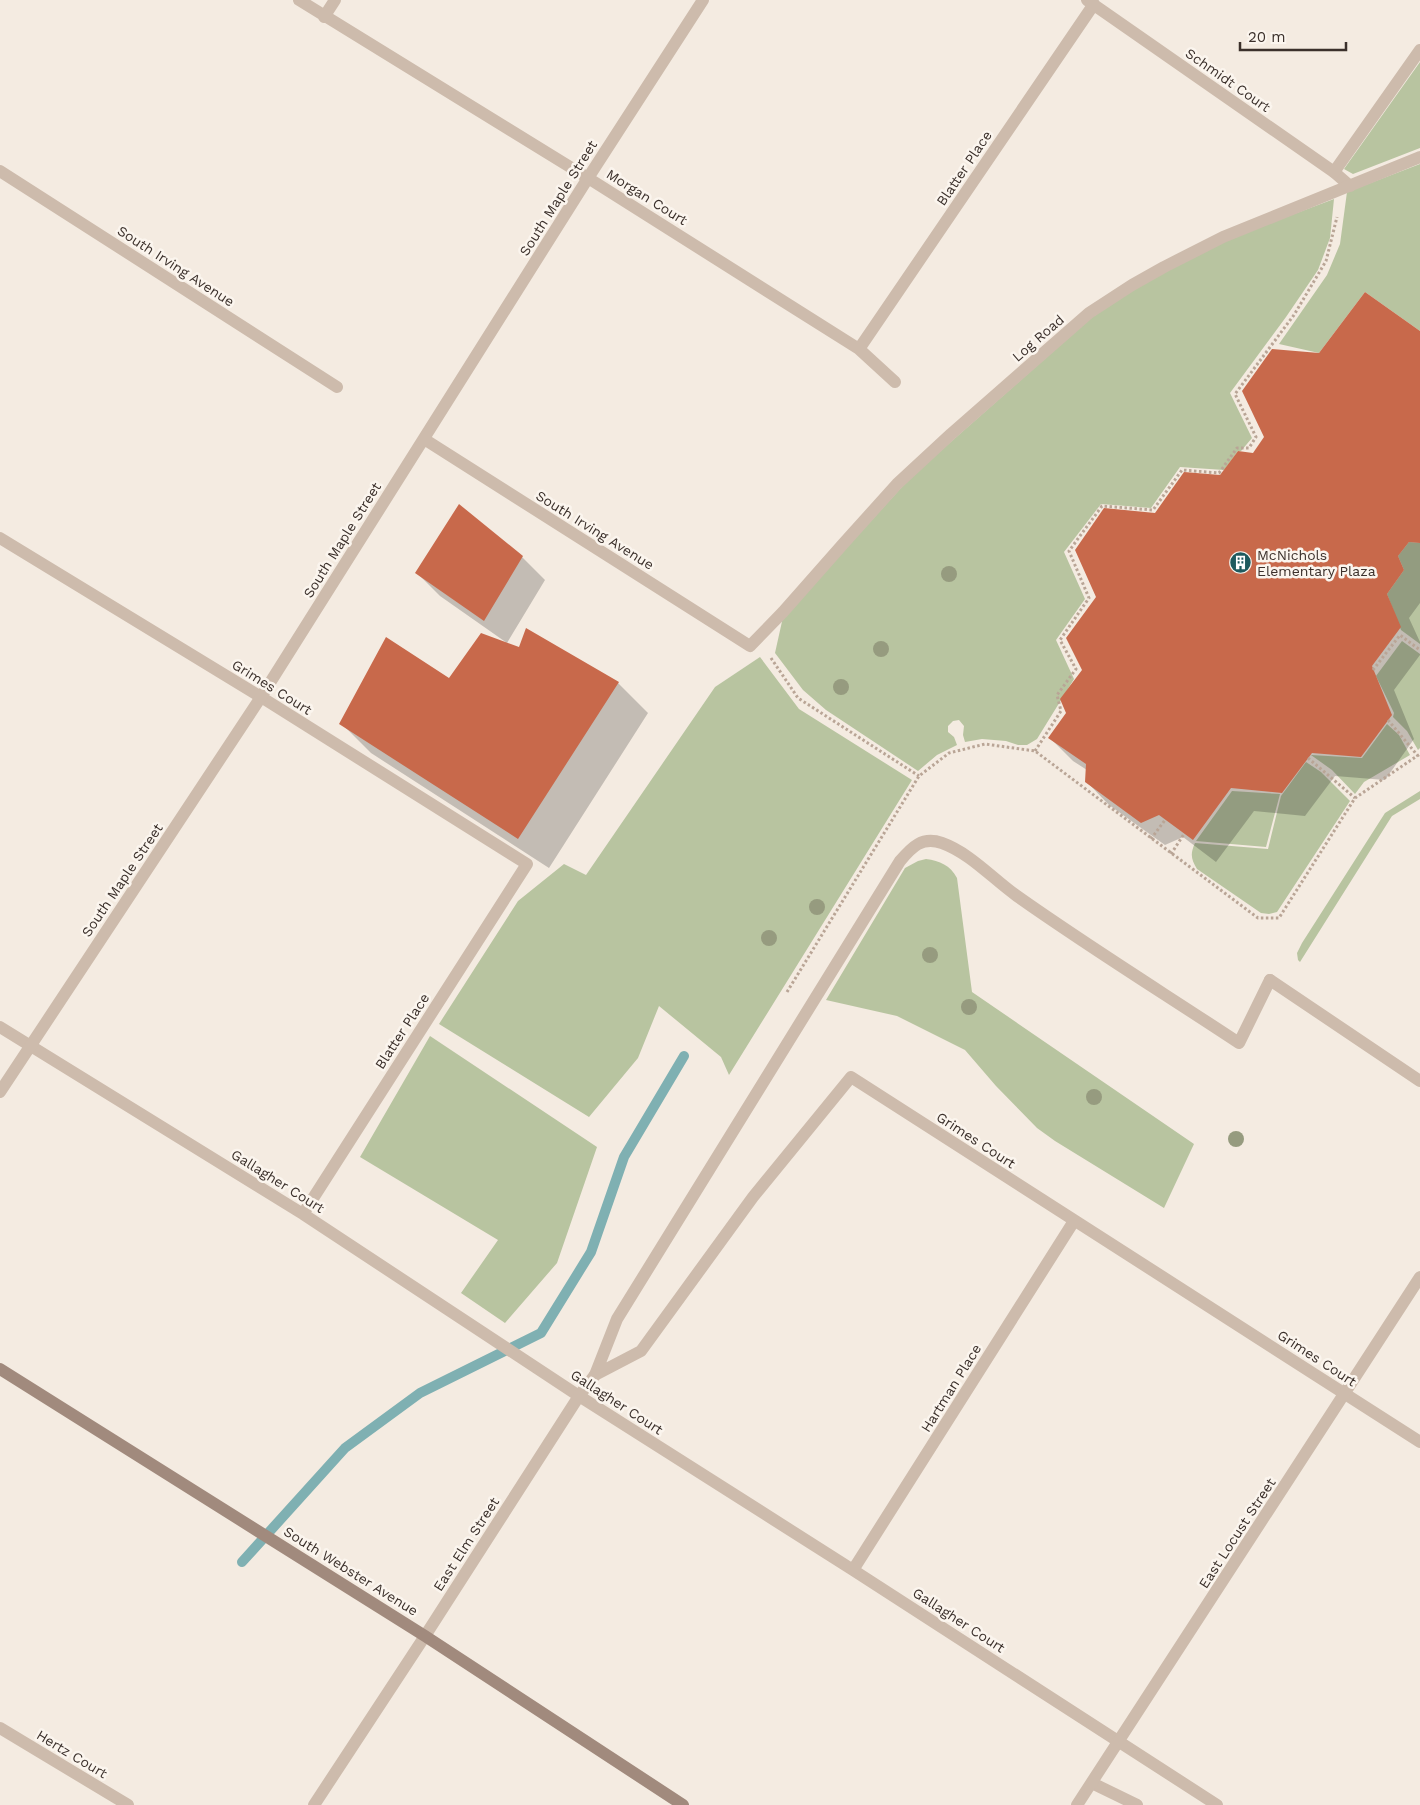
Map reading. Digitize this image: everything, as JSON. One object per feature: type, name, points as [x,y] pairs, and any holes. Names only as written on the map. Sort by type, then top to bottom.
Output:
[{"type":"street","name":"Morgan Court","points":[[299,0],[588,178],[859,349],[895,382]]},
{"type":"street","points":[[324,17],[335,0]]},
{"type":"street","name":"South Maple Street","points":[[0,1092],[261,697],[588,178],[703,0]]},
{"type":"street","name":"Schmidt Court","points":[[1090,2],[1334,172],[1345,188]]},
{"type":"street","name":"Blatter Place","points":[[859,349],[1090,2]]},
{"type":"street","points":[[1334,172],[1420,50]]},
{"type":"street","name":"Log Road","points":[[750,646],[898,484],[951,434],[1089,313],[1148,276],[1223,238],[1420,157]]},
{"type":"street","name":"South Irving Avenue","points":[[0,171],[336,386]]},
{"type":"street","name":"South Irving Avenue","points":[[424,439],[750,646]]},
{"type":"street","name":"Grimes Court","points":[[0,538],[261,697],[527,864]]},
{"type":"street","points":[[595,1374],[617,1319],[900,861],[914,845],[923,842],[941,843],[966,856],[1016,895],[1240,1043],[1270,980],[1420,1081]]},
{"type":"street","name":"Blatter Place","points":[[303,1214],[527,864]]},
{"type":"street","name":"Gallagher Court","points":[[0,1027],[303,1214],[579,1396],[1120,1741],[1217,1805]]},
{"type":"street","name":"Grimes Court","points":[[595,1374],[641,1351],[753,1197],[850,1077],[1420,1442]]},
{"type":"street","name":"Hartman Place","points":[[853,1570],[1074,1221]]},
{"type":"street","name":"East Locust Street","points":[[1077,1805],[1420,1277]]},
{"type":"street","name":"South Webster Avenue","points":[[0,1369],[425,1636],[683,1805]]},
{"type":"street","name":"East Elm Street","points":[[314,1805],[595,1374]]},
{"type":"street","name":"Hertz Court","points":[[0,1728],[128,1805]]},
{"type":"street","points":[[1092,1783],[1137,1805]]},
{"type":"path","points":[[1035,751],[1061,712],[1057,695],[1076,670],[1060,640],[1089,598],[1069,551],[1102,506],[1153,510],[1182,470],[1219,473],[1237,448],[1249,448],[1256,438],[1235,394],[1294,315],[1326,261],[1341,197],[1345,188]]},
{"type":"path","points":[[1373,670],[1400,635],[1420,650]]},
{"type":"path","points":[[760,636],[767,651],[798,698],[918,776]]},
{"type":"path","points":[[787,992],[918,776],[949,753],[985,744],[1035,751],[1170,854],[1258,918],[1279,918],[1355,798],[1419,755],[1388,720]]},
{"type":"path","points":[[1308,758],[1355,798]]},
{"type":"path","points":[[1106,805],[1109,799]]},
{"type":"path","points":[[1151,839],[1165,820]]},
{"type":"path","points":[[1170,854],[1184,834]]},
{"type":"green space","points":[[1420,62],[1420,148],[1353,174],[1344,169]]},
{"type":"green space","points":[[1420,164],[1420,331],[1365,292],[1319,353],[1279,344],[1327,275],[1340,244],[1347,192]]},
{"type":"green space","points":[[1334,199],[1330,238],[1318,270],[1230,393],[1252,438],[1241,451],[1238,451],[1224,470],[1180,467],[1151,508],[1101,504],[1064,552],[1085,599],[1056,640],[1074,679],[1037,739],[1027,745],[982,739],[965,742],[963,735],[964,726],[959,720],[953,721],[948,726],[948,732],[954,737],[957,745],[937,755],[918,771],[826,710],[803,690],[775,653],[783,617],[911,477],[1092,317],[1152,277],[1219,242]]},
{"type":"green space","points":[[1409,542],[1420,543],[1420,644],[1401,630],[1387,594],[1404,570],[1398,556]]},
{"type":"green space","points":[[1402,641],[1420,654],[1420,748],[1418,750],[1407,731],[1393,717],[1394,713],[1376,676]]},
{"type":"green space","points":[[760,657],[799,709],[912,780],[729,1075],[721,1057],[659,1006],[638,1058],[589,1117],[439,1024],[518,901],[564,864],[586,875],[715,687]]},
{"type":"green space","points":[[1387,724],[1399,735],[1410,755],[1364,782],[1355,794],[1332,770],[1311,755],[1362,758]]},
{"type":"green space","points":[[1306,762],[1321,772],[1350,801],[1277,912],[1261,913],[1197,869],[1192,859],[1192,850],[1195,843],[1268,849],[1281,796]]},
{"type":"green space","points":[[1232,791],[1280,794],[1266,847],[1196,841]]},
{"type":"green space","points":[[1420,791],[1420,799],[1392,816],[1300,962],[1297,953],[1302,943],[1385,813]]},
{"type":"green space","points":[[926,859],[944,864],[957,878],[972,992],[1194,1144],[1164,1208],[1037,1128],[996,1086],[965,1050],[897,1016],[826,1000],[905,868]]},
{"type":"green space","points":[[430,1036],[597,1147],[557,1263],[505,1323],[461,1293],[498,1240],[360,1157]]},
{"type":"building","name":"McNichols Elementary Plaza","points":[[1365,292],[1420,331],[1420,543],[1409,542],[1398,556],[1404,570],[1387,594],[1401,627],[1372,666],[1392,715],[1361,757],[1312,753],[1282,793],[1231,788],[1193,840],[1159,815],[1141,823],[1085,782],[1086,764],[1048,738],[1066,713],[1060,699],[1082,670],[1066,638],[1096,597],[1075,550],[1104,508],[1155,513],[1184,472],[1220,475],[1238,451],[1253,453],[1264,437],[1242,391],[1272,349],[1319,353]]},
{"type":"building","points":[[459,504],[523,556],[484,621],[415,573]]},
{"type":"building","points":[[526,628],[619,682],[518,839],[339,724],[386,637],[449,678],[481,633],[519,647]]},
{"type":"waterway","points":[[242,1562],[345,1448],[420,1393],[541,1333],[591,1252],[624,1157],[684,1056]]},
{"type":"place","name":"McNichols Elementary Plaza","points":[[1241,563]]}]
